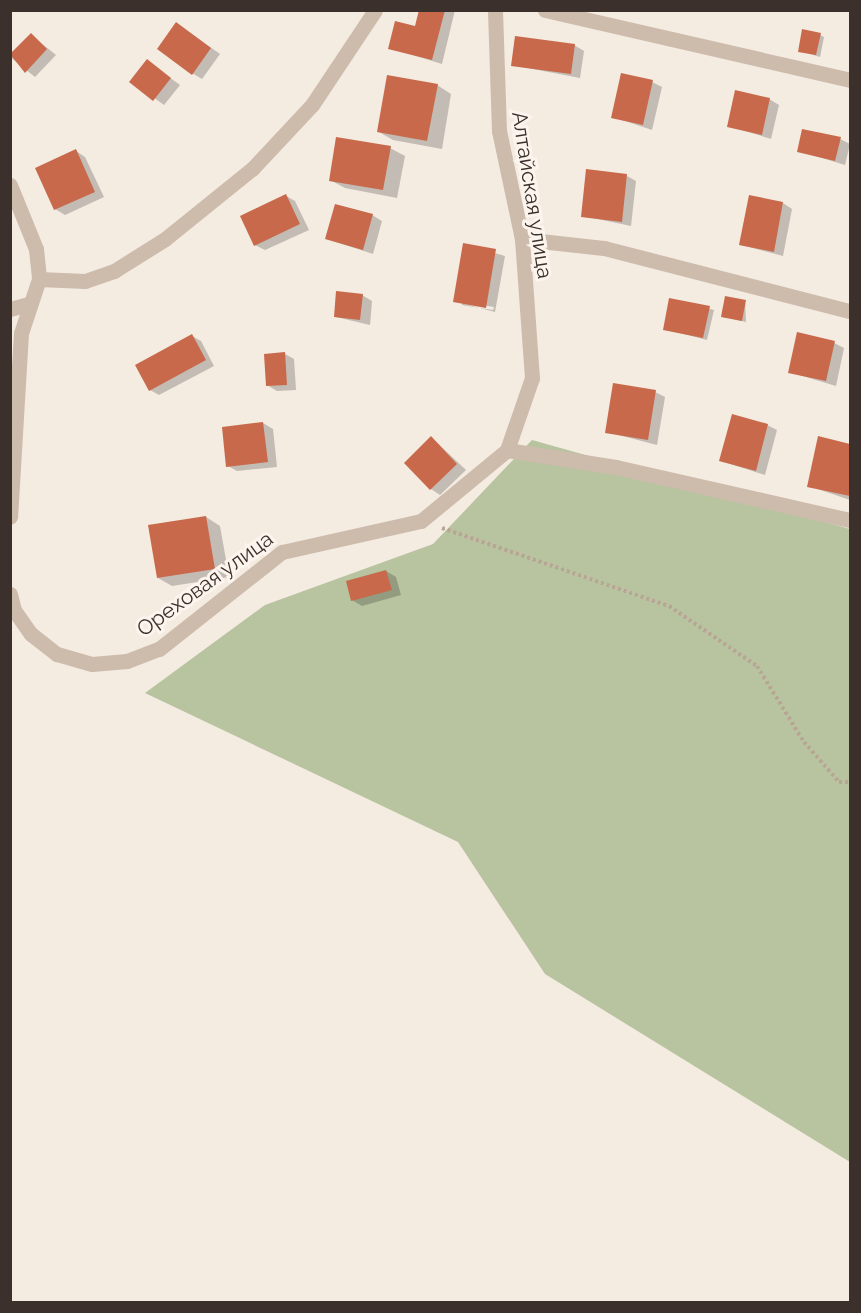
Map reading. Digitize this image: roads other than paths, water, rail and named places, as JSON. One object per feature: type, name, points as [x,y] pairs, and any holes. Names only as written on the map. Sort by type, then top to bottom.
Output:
[{"type":"street","points":[[39,279],[85,281],[114,271],[165,239],[253,168],[312,105],[375,10]]},
{"type":"street","name":"Алтайская улица","points":[[495,10],[499,131],[522,239],[532,378],[507,450]]},
{"type":"street","points":[[545,10],[850,80]]},
{"type":"street","points":[[10,185],[36,249],[39,279],[21,333],[10,517]]},
{"type":"street","points":[[522,239],[604,248],[850,310]]},
{"type":"street","points":[[10,309],[29,304]]},
{"type":"street","points":[[507,450],[639,472],[850,520]]},
{"type":"street","name":"Ореховая улица","points":[[10,594],[14,610],[31,634],[57,654],[92,664],[128,661],[159,649],[282,552],[421,520],[507,450]]}]
